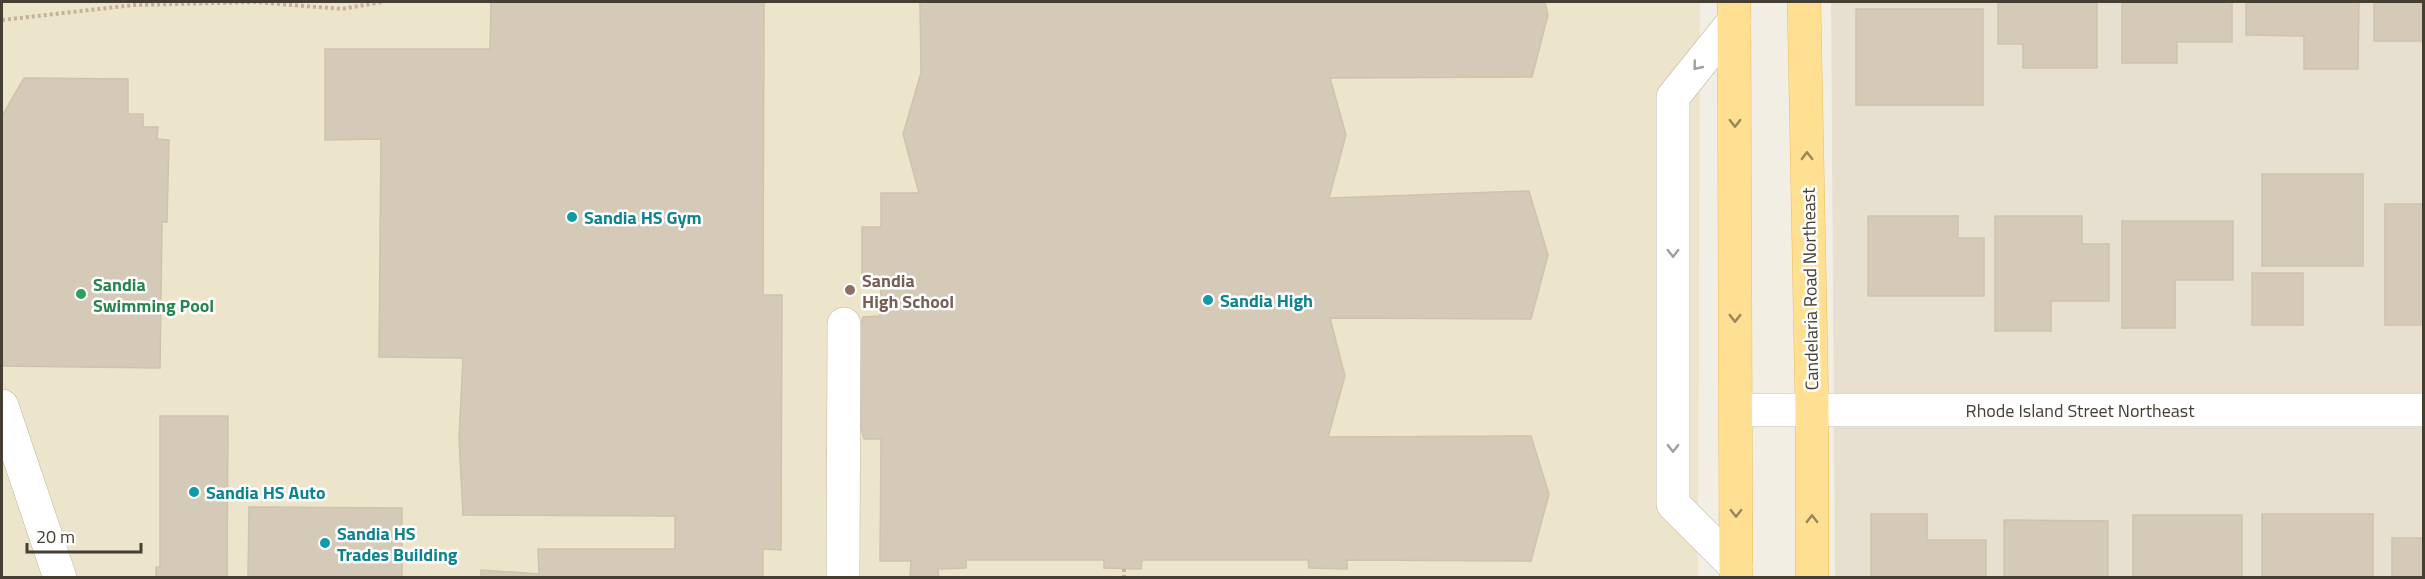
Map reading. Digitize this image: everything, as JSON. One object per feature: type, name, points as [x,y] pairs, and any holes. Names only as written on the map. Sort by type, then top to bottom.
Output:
[{"type":"main road","name":"Candelaria Road Northeast","points":[[1804,2],[1812,410],[1812,578]]},
{"type":"main road","points":[[1734,11],[1736,572]]},
{"type":"street","points":[[1734,11],[1673,97],[1673,504],[1736,572]]},
{"type":"street","points":[[843,578],[844,324]]},
{"type":"street","points":[[2,406],[60,578]]},
{"type":"street","name":"Rhode Island Street Northeast","points":[[1736,410],[2424,410]]},
{"type":"path","points":[[2,20],[125,6],[282,3],[342,9],[382,2]]},
{"type":"path","points":[[1124,568],[1124,578]]},
{"type":"shaded area","name":"Sandia High School","points":[[2,2],[1700,2],[1698,577],[2,577]]},
{"type":"shaded area","points":[[1831,2],[2423,2],[2423,577],[1835,577]]},
{"type":"building","name":"Sandia HS Gym","points":[[491,2],[764,2],[763,295],[782,295],[781,550],[763,549],[763,578],[481,578],[481,570],[539,574],[538,549],[675,549],[675,516],[463,515],[459,438],[463,358],[379,357],[381,139],[325,140],[325,49],[490,49]]},
{"type":"building","name":"Sandia High","points":[[920,2],[1545,2],[1548,15],[1532,77],[1330,78],[1346,135],[1329,198],[1529,191],[1548,255],[1531,319],[1330,318],[1345,376],[1328,437],[1531,436],[1549,494],[1531,561],[1347,560],[1347,569],[1309,568],[1308,560],[1142,560],[1141,569],[1104,568],[1104,560],[966,560],[966,568],[938,569],[939,578],[910,578],[911,561],[880,561],[881,439],[864,439],[847,377],[863,317],[880,316],[881,283],[862,283],[862,227],[881,227],[881,193],[919,193],[903,134],[921,73]]},
{"type":"building","points":[[1998,2],[2097,2],[2097,68],[2023,68],[2023,44],[1998,44]]},
{"type":"building","points":[[2122,2],[2232,2],[2232,42],[2177,42],[2177,63],[2122,63]]},
{"type":"building","points":[[2246,2],[2359,2],[2358,69],[2304,69],[2304,36],[2246,35]]},
{"type":"building","points":[[2374,2],[2424,2],[2424,41],[2374,41]]},
{"type":"building","points":[[1856,9],[1983,9],[1983,105],[1856,105]]},
{"type":"building","name":"Sandia Swimming Pool","points":[[24,78],[128,79],[128,114],[143,114],[143,127],[158,127],[157,139],[169,140],[167,222],[162,222],[160,368],[2,366],[2,116]]},
{"type":"building","points":[[2262,174],[2363,174],[2363,266],[2262,266]]},
{"type":"building","points":[[2385,204],[2424,204],[2424,325],[2385,325]]},
{"type":"building","points":[[1868,216],[1958,216],[1958,238],[1984,238],[1984,296],[1868,296]]},
{"type":"building","points":[[1995,216],[2082,216],[2082,244],[2109,244],[2109,301],[2051,301],[2051,331],[1995,331]]},
{"type":"building","points":[[2122,221],[2233,221],[2233,280],[2175,280],[2175,328],[2122,328]]},
{"type":"building","points":[[2252,273],[2303,273],[2303,325],[2252,325]]},
{"type":"building","name":"Sandia HS Auto","points":[[160,416],[228,416],[227,578],[156,578],[156,567],[160,567]]},
{"type":"building","name":"Sandia HS Trades Building","points":[[249,507],[402,508],[402,578],[248,578]]},
{"type":"building","points":[[1871,514],[1927,514],[1927,540],[1986,540],[1986,578],[1871,578]]},
{"type":"building","points":[[2262,514],[2373,514],[2373,578],[2262,578]]},
{"type":"building","points":[[2133,515],[2242,515],[2242,578],[2133,578]]},
{"type":"building","points":[[2004,520],[2108,521],[2108,578],[2004,578]]},
{"type":"building","points":[[2392,538],[2424,538],[2424,578],[2392,578]]},
{"type":"place","name":"Sandia HS Gym","points":[[572,217]]},
{"type":"place","name":"Sandia High School","points":[[850,290]]},
{"type":"place","name":"Sandia Swimming Pool","points":[[81,294]]},
{"type":"place","name":"Sandia High","points":[[1208,300]]},
{"type":"place","name":"Sandia HS Auto","points":[[194,492]]},
{"type":"place","name":"Sandia HS Trades Building","points":[[325,543]]}]
